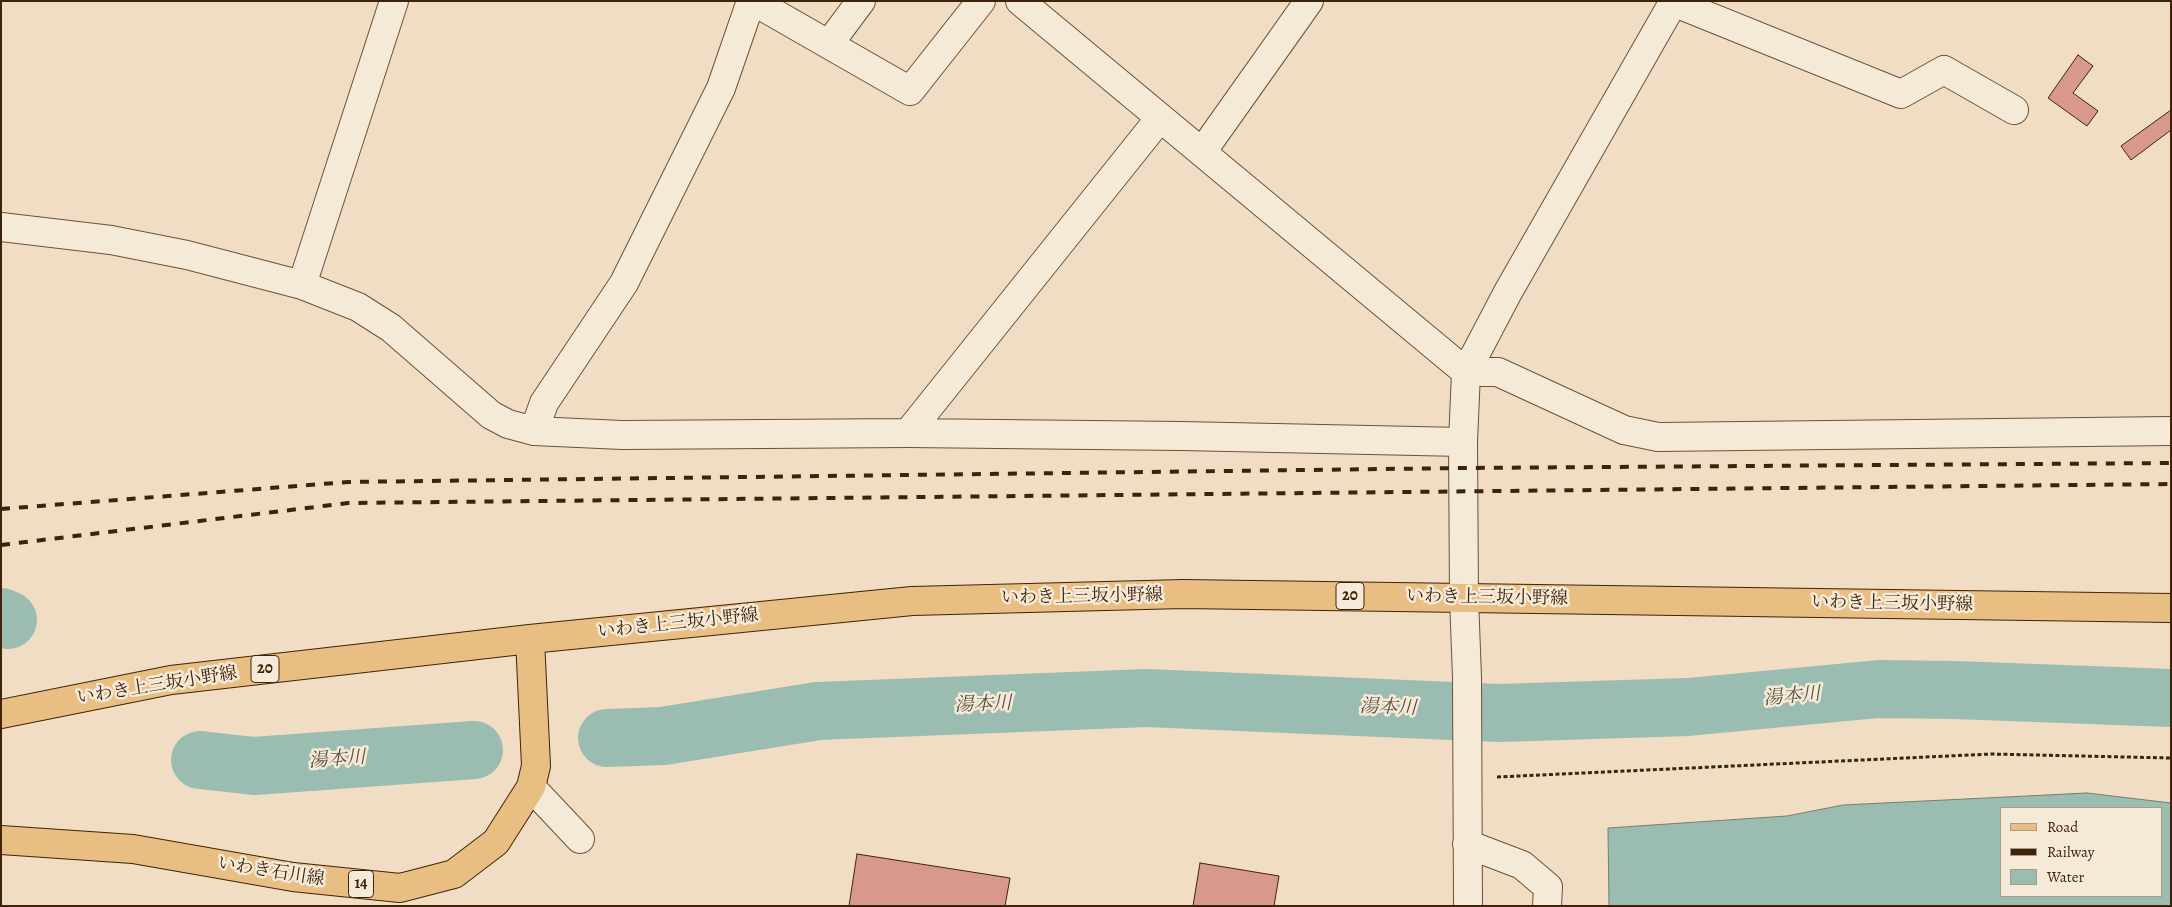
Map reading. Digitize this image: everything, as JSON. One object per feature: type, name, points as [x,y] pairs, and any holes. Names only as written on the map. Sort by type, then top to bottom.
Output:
[{"type":"main road","name":"いわき上三坂小野線","points":[[1,714],[171,680],[530,639],[912,601],[1183,594],[2171,608]]},
{"type":"main road","name":"いわき石川線","points":[[1,840],[133,850],[294,877],[400,888],[454,874],[496,842],[531,787],[536,766],[530,639]]},
{"type":"street","points":[[302,285],[394,1]]},
{"type":"street","points":[[534,431],[544,403],[624,283],[721,88],[752,1],[910,91],[981,1]]},
{"type":"street","points":[[829,44],[861,1]]},
{"type":"street","points":[[1020,1],[1466,372],[1498,372],[1624,430],[1658,437],[2171,430]]},
{"type":"street","points":[[1202,152],[1309,1]]},
{"type":"street","points":[[1468,894],[1466,844],[1468,767],[1467,678],[1464,598],[1466,372],[1513,283],[1673,2],[1901,94],[1944,70],[2014,110]]},
{"type":"street","points":[[908,434],[1160,118]]},
{"type":"street","points":[[1,227],[110,240],[168,251],[302,285],[358,307],[383,323],[491,414],[508,424],[534,431],[622,435],[908,434],[1181,436],[1464,442]]},
{"type":"street","points":[[531,787],[580,839]]},
{"type":"street","points":[[1466,844],[1522,865],[1553,900]]},
{"type":"path","points":[[1468,767],[1991,754],[2171,758]]},
{"type":"water","points":[[2087,793],[2171,803],[2171,906],[1609,906],[1608,828],[1787,816],[1843,805]]},
{"type":"building","points":[[2078,55],[2093,66],[2073,93],[2098,111],[2087,126],[2048,98]]},
{"type":"building","points":[[2171,110],[2171,130],[2131,160],[2121,146]]},
{"type":"building","points":[[857,854],[1010,878],[1005,906],[849,906]]},
{"type":"building","points":[[1200,863],[1279,876],[1274,906],[1193,906]]},
{"type":"waterway","name":"湯本川","points":[[1,617],[8,620]]},
{"type":"waterway","name":"湯本川","points":[[607,738],[663,736],[818,711],[1147,698],[1499,713],[1688,707],[1879,689],[2171,698]]},
{"type":"waterway","points":[[1620,709],[1625,731]]},
{"type":"waterway","name":"湯本川","points":[[200,760],[254,766],[474,750]]},
{"type":"railway","points":[[1,509],[348,482],[1464,468],[2171,463]]},
{"type":"railway","points":[[1,545],[348,503],[2171,484]]}]
